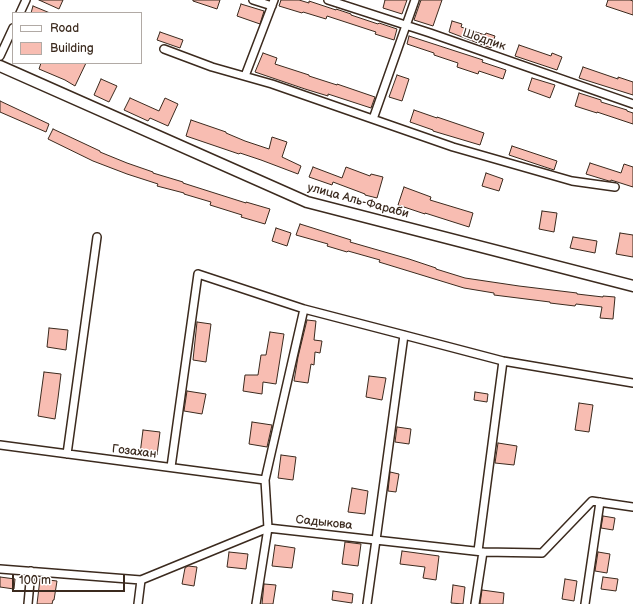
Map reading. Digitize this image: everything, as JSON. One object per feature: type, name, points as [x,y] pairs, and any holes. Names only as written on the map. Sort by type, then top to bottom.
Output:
[{"type":"main road","name":"улица Аль-Фараби","points":[[0,66],[307,202],[633,286]]},
{"type":"street","points":[[20,12],[26,0]]},
{"type":"street","points":[[245,76],[273,3],[253,0]]},
{"type":"street","name":"Шодлик","points":[[328,0],[406,25],[633,104]]},
{"type":"street","points":[[373,119],[415,0]]},
{"type":"street","points":[[0,56],[12,30]]},
{"type":"street","points":[[164,49],[212,66],[272,84],[453,147],[572,181],[615,187]]},
{"type":"street","points":[[67,454],[97,237]]},
{"type":"street","points":[[171,468],[198,274],[304,309],[404,334],[503,362],[633,383]]},
{"type":"street","points":[[256,604],[268,528],[266,480],[304,309]]},
{"type":"street","points":[[367,604],[404,334]]},
{"type":"street","points":[[475,604],[503,362]]},
{"type":"street","name":"Гозахан","points":[[0,445],[266,480]]},
{"type":"street","name":"Садыкова","points":[[0,569],[141,580],[268,528],[480,552],[542,553],[592,501],[600,502]]},
{"type":"street","points":[[584,604],[600,502],[633,507]]},
{"type":"street","points":[[28,604],[32,571]]},
{"type":"street","points":[[138,604],[141,580]]},
{"type":"building","points":[[39,0],[63,0],[59,9]]},
{"type":"building","points":[[193,0],[220,0],[217,9]]},
{"type":"building","points":[[281,0],[299,0],[309,3],[309,1],[397,29],[394,40],[375,34],[376,32],[327,16],[326,19],[279,6]]},
{"type":"building","points":[[385,0],[407,0],[402,14],[383,8]]},
{"type":"building","points":[[421,0],[442,0],[433,26],[414,20]]},
{"type":"building","points":[[608,0],[633,1],[633,15],[606,6]]},
{"type":"building","points":[[241,4],[264,11],[260,24],[237,16]]},
{"type":"building","points":[[33,6],[48,12],[31,12]]},
{"type":"building","points":[[452,21],[462,24],[461,27],[485,35],[486,33],[495,36],[491,48],[449,32]]},
{"type":"building","points":[[160,32],[183,40],[180,48],[157,40]]},
{"type":"building","points":[[409,36],[483,60],[482,62],[506,70],[503,79],[479,71],[478,74],[457,67],[458,63],[407,44]]},
{"type":"building","points":[[519,45],[551,56],[552,53],[562,57],[557,70],[515,56]]},
{"type":"building","points":[[263,53],[277,58],[275,64],[375,97],[371,108],[328,94],[328,96],[305,89],[255,72]]},
{"type":"building","points":[[41,64],[86,64],[75,86],[39,69]]},
{"type":"building","points":[[583,67],[618,79],[618,77],[633,82],[633,95],[579,78]]},
{"type":"building","points":[[397,75],[409,79],[402,101],[389,97]]},
{"type":"building","points":[[532,78],[555,85],[550,98],[528,90]]},
{"type":"building","points":[[101,79],[117,86],[109,102],[94,95]]},
{"type":"building","points":[[579,93],[633,113],[633,124],[575,106]]},
{"type":"building","points":[[130,98],[159,111],[165,98],[178,104],[168,126],[150,118],[148,121],[124,110]]},
{"type":"building","points":[[0,101],[49,124],[46,132],[0,112]]},
{"type":"building","points":[[414,110],[484,133],[480,145],[433,131],[410,122]]},
{"type":"building","points":[[191,120],[269,149],[272,137],[287,142],[282,157],[301,166],[298,174],[261,160],[186,136]]},
{"type":"building","points":[[53,129],[100,152],[153,173],[246,203],[270,209],[265,224],[241,217],[242,215],[210,205],[211,202],[157,186],[158,184],[93,161],[48,139]]},
{"type":"building","points":[[512,146],[557,161],[554,170],[509,155]]},
{"type":"building","points":[[590,163],[621,173],[624,164],[633,167],[633,187],[586,174]]},
{"type":"building","points":[[313,167],[342,178],[346,167],[370,176],[371,174],[383,177],[377,198],[365,195],[333,182],[332,185],[309,177]]},
{"type":"building","points":[[486,173],[503,179],[499,191],[482,186]]},
{"type":"building","points":[[404,187],[431,197],[430,200],[473,213],[469,227],[398,205]]},
{"type":"building","points":[[542,211],[557,213],[554,232],[539,229]]},
{"type":"building","points":[[300,224],[351,240],[350,242],[409,259],[465,278],[577,294],[615,297],[613,319],[600,318],[602,307],[550,303],[494,295],[494,293],[464,288],[379,262],[380,260],[348,251],[347,252],[327,246],[328,244],[296,235]]},
{"type":"building","points":[[276,228],[291,233],[287,246],[272,241]]},
{"type":"building","points":[[620,233],[633,235],[633,257],[616,254]]},
{"type":"building","points":[[573,237],[597,241],[595,253],[570,248]]},
{"type":"building","points":[[307,320],[316,321],[314,340],[322,341],[320,353],[315,352],[314,365],[311,364],[308,383],[294,381]]},
{"type":"building","points":[[197,322],[211,324],[206,362],[193,360]]},
{"type":"building","points":[[49,328],[68,330],[66,350],[47,347]]},
{"type":"building","points":[[270,332],[284,334],[276,384],[263,382],[262,394],[243,391],[245,375],[258,375],[261,355],[266,355]]},
{"type":"building","points":[[44,372],[61,374],[55,419],[38,416]]},
{"type":"building","points":[[369,376],[386,378],[382,400],[366,397]]},
{"type":"building","points":[[187,391],[206,394],[202,414],[184,411]]},
{"type":"building","points":[[475,392],[488,394],[487,402],[474,400]]},
{"type":"building","points":[[579,403],[593,405],[589,432],[575,430]]},
{"type":"building","points":[[252,422],[272,425],[267,447],[249,444]]},
{"type":"building","points":[[397,427],[411,429],[409,444],[395,442]]},
{"type":"building","points":[[143,430],[160,432],[157,455],[140,454]]},
{"type":"building","points":[[498,443],[517,446],[514,465],[495,463]]},
{"type":"building","points":[[281,455],[296,457],[293,480],[278,478]]},
{"type":"building","points":[[390,472],[399,474],[396,492],[388,491]]},
{"type":"building","points":[[352,488],[368,491],[365,514],[348,512]]},
{"type":"building","points":[[603,516],[615,518],[613,530],[601,528]]},
{"type":"building","points":[[345,542],[361,544],[358,566],[342,564]]},
{"type":"building","points":[[275,545],[295,548],[292,568],[272,566]]},
{"type":"building","points":[[402,551],[439,556],[436,580],[423,578],[425,567],[400,564]]},
{"type":"building","points":[[229,552],[248,554],[246,569],[227,567]]},
{"type":"building","points":[[598,552],[610,554],[607,573],[595,571]]},
{"type":"building","points":[[188,566],[197,567],[194,586],[182,584],[185,568]]},
{"type":"building","points":[[0,577],[15,579],[14,589],[0,587]]},
{"type":"building","points":[[603,577],[618,579],[616,591],[601,589]]},
{"type":"building","points":[[40,579],[57,581],[52,604],[37,604]]},
{"type":"building","points":[[565,579],[577,581],[574,601],[562,599]]},
{"type":"building","points":[[264,584],[276,585],[273,604],[262,604]]},
{"type":"building","points":[[453,585],[465,587],[463,604],[451,603]]},
{"type":"building","points":[[482,590],[504,593],[503,604],[480,604]]},
{"type":"building","points":[[333,591],[353,594],[352,603],[332,600]]}]
